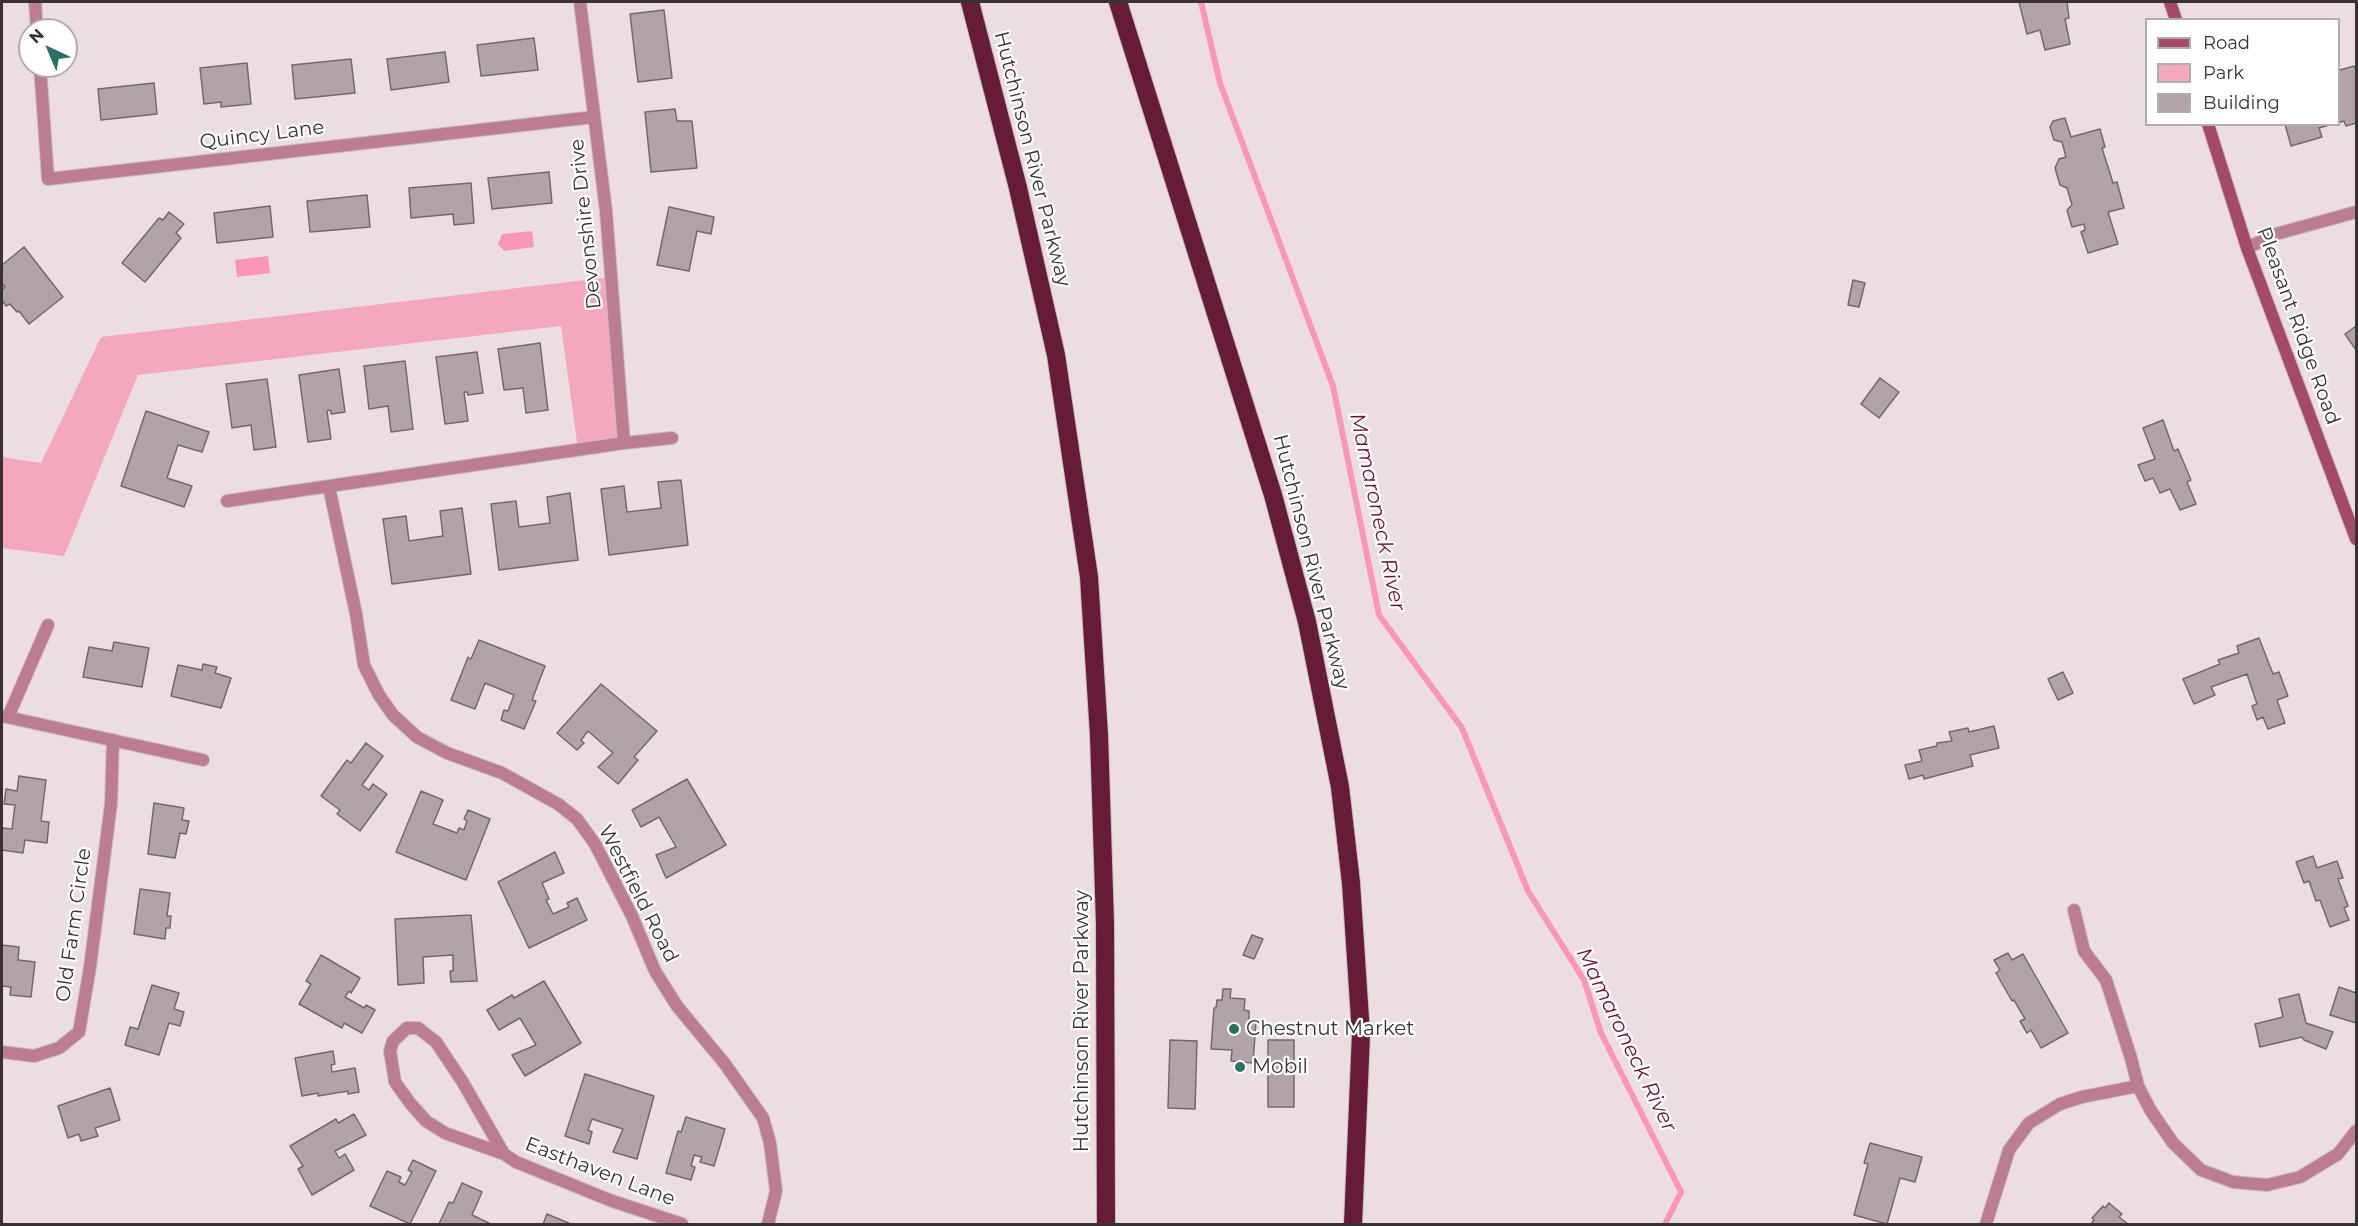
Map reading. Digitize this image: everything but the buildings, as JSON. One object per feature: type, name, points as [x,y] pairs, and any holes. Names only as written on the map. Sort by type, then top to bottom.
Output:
[{"type":"highway","name":"Hutchinson River Parkway","points":[[970,2],[1018,188],[1056,355],[1089,577],[1099,735],[1104,912],[1106,1224]]},
{"type":"highway","name":"Hutchinson River Parkway","points":[[1118,2],[1273,495],[1307,622],[1341,787],[1351,883],[1361,1034],[1353,1224]]},
{"type":"street","points":[[35,2],[36,18]]},
{"type":"street","name":"Devonshire Drive","points":[[580,2],[606,211],[624,442]]},
{"type":"street","points":[[2170,2],[2175,18]]},
{"type":"street","name":"Quincy Lane","points":[[41,78],[48,179],[594,117]]},
{"type":"street","name":"Pleasant Ridge Road","points":[[2209,126],[2247,248],[2356,539]]},
{"type":"street","points":[[2247,248],[2276,234],[2356,212]]},
{"type":"street","points":[[227,501],[624,442],[672,438]]},
{"type":"street","name":"Westfield Road","points":[[329,487],[356,614],[364,665],[379,695],[393,715],[417,737],[447,753],[502,773],[558,804],[577,819],[595,844],[633,916],[655,971],[677,1006],[725,1065],[763,1118],[770,1143],[776,1191],[768,1224]]},
{"type":"street","points":[[48,625],[5,717],[203,760]]},
{"type":"street","name":"Old Farm Circle","points":[[2,1052],[34,1056],[59,1048],[78,1032],[90,967],[109,816],[113,740]]},
{"type":"street","points":[[2074,910],[2084,951],[2106,980],[2138,1086],[2172,1143],[2201,1170],[2233,1182],[2266,1185],[2300,1177],[2338,1154],[2356,1131]]},
{"type":"street","name":"Easthaven Lane","points":[[504,1154],[462,1081],[436,1042],[418,1028],[407,1028],[393,1041],[390,1051],[395,1082],[426,1120],[445,1133],[504,1154],[516,1162],[612,1201],[682,1224]]},
{"type":"street","points":[[1986,1224],[2009,1150],[2029,1123],[2060,1104],[2082,1097],[2138,1086]]},
{"type":"green space","points":[[611,277],[624,443],[578,449],[561,326],[138,375],[64,556],[2,548],[2,457],[41,463],[101,337]]},
{"type":"shaded area","points":[[532,231],[534,247],[504,251],[498,244],[502,234]]},
{"type":"shaded area","points":[[268,256],[270,273],[237,277],[235,260]]},
{"type":"waterway","name":"Mamaroneck River","points":[[1201,2],[1220,83],[1333,386],[1379,615],[1462,728],[1528,891],[1584,980],[1601,1033],[1681,1192],[1665,1224]]},
{"type":"place","name":"Chestnut Market","points":[[1234,1029]]},
{"type":"place","name":"Mobil","points":[[1240,1067]]}]
